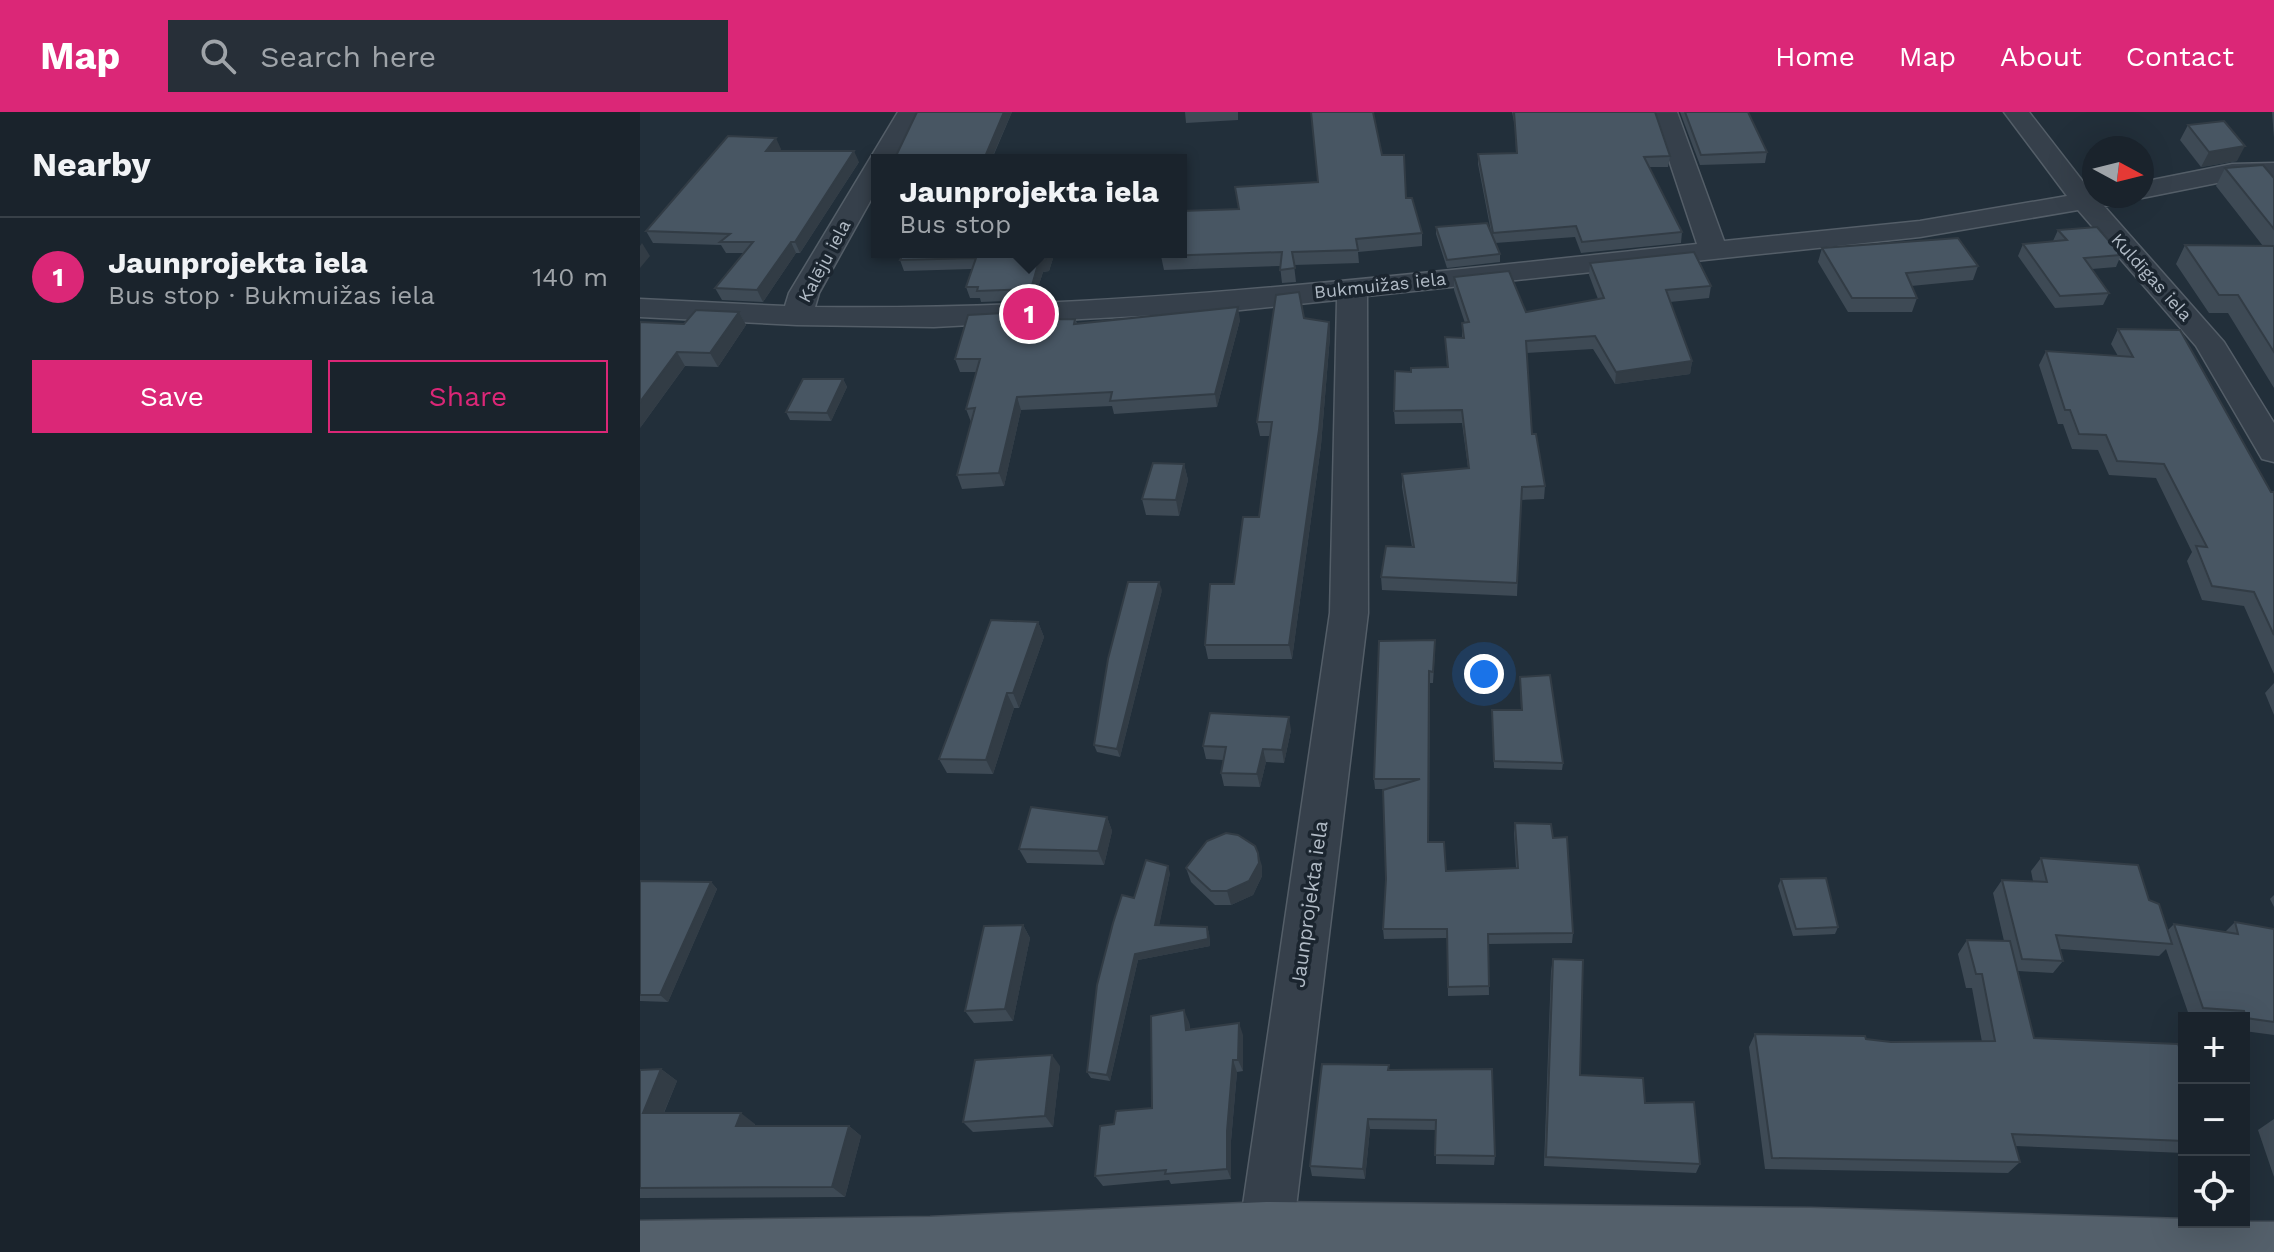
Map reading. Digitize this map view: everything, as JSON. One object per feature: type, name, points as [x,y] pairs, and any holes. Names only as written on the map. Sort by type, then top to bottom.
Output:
[{"type":"main road","points":[[640,1251],[930,1247],[1266,1232],[1811,1238],[2274,1252]]},
{"type":"street","name":"Kalēju iela","points":[[883,154],[910,112]]},
{"type":"street","points":[[1665,112],[1713,249]]},
{"type":"street","name":"Kuldīgas iela","points":[[2016,112],[2082,180]]},
{"type":"street","points":[[2154,188],[2232,172],[2274,171]]},
{"type":"street","name":"Kalēju iela","points":[[797,316],[804,293],[871,174]]},
{"type":"street","name":"Bukmuižas iela","points":[[640,308],[797,316],[934,318],[1231,302],[1920,229],[2082,202]]},
{"type":"street","name":"Kuldīgas iela","points":[[2107,208],[2209,342],[2274,451]]},
{"type":"street","name":"Jaunprojekta iela","points":[[1266,1232],[1349,613],[1352,288]]},
{"type":"building","points":[[917,112],[1004,112],[986,154],[897,154]]},
{"type":"building","points":[[1311,112],[1373,112],[1382,155],[1404,155],[1406,198],[1412,198],[1422,233],[1356,239],[1358,250],[1292,252],[1295,268],[1280,270],[1282,252],[1187,255],[1187,211],[1239,209],[1235,187],[1318,182]]},
{"type":"building","points":[[1514,112],[1655,112],[1670,156],[1644,157],[1682,232],[1582,242],[1576,226],[1493,233],[1478,154],[1517,153]]},
{"type":"building","points":[[1685,112],[1748,112],[1767,152],[1701,155]]},
{"type":"building","points":[[2224,121],[2245,146],[2209,152],[2188,125]]},
{"type":"building","points":[[728,136],[776,138],[766,151],[854,151],[795,242],[791,242],[757,290],[715,288],[753,242],[720,242],[730,234],[646,231]]},
{"type":"building","points":[[2263,165],[2274,178],[2274,229],[2225,168]]},
{"type":"building","points":[[1487,223],[1500,254],[1447,260],[1436,227]]},
{"type":"building","points":[[2097,227],[2121,255],[2084,258],[2109,293],[2060,296],[2023,244],[2067,240],[2058,230]]},
{"type":"building","points":[[1958,238],[1978,266],[1906,273],[1917,298],[1852,298],[1822,248]]},
{"type":"building","points":[[2185,245],[2274,246],[2274,352],[2238,295],[2219,295]]},
{"type":"building","points":[[1694,252],[1711,286],[1666,290],[1692,361],[1616,372],[1595,336],[1526,341],[1532,434],[1536,434],[1545,486],[1522,487],[1517,583],[1381,577],[1386,546],[1414,547],[1402,474],[1469,468],[1462,410],[1394,411],[1395,371],[1448,367],[1445,337],[1464,338],[1462,323],[1469,322],[1454,277],[1509,271],[1526,312],[1604,298],[1590,263]]},
{"type":"building","points":[[901,258],[976,258],[900,260]]},
{"type":"building","points":[[976,258],[1046,258],[1039,261],[1031,289],[977,291],[978,287],[966,287]]},
{"type":"building","points":[[1299,292],[1304,318],[1329,322],[1319,430],[1289,645],[1205,645],[1210,584],[1234,584],[1243,517],[1259,517],[1272,422],[1257,422],[1276,295]]},
{"type":"building","points":[[1238,307],[1215,394],[1110,401],[1112,392],[1017,397],[999,473],[957,475],[975,408],[966,409],[980,359],[955,359],[968,315],[1023,312],[1020,320],[1075,319],[1074,324]]},
{"type":"building","points":[[696,310],[739,312],[710,353],[677,352],[640,402],[640,322],[684,324]]},
{"type":"building","points":[[2118,329],[2180,330],[2271,492],[2274,492],[2274,635],[2254,592],[2212,586],[2196,546],[2207,547],[2164,464],[2117,461],[2106,435],[2079,434],[2070,410],[2065,410],[2046,351],[2133,357]]},
{"type":"building","points":[[803,379],[843,379],[827,413],[786,412]]},
{"type":"building","points":[[1153,463],[1184,464],[1176,500],[1142,499]]},
{"type":"building","points":[[1128,582],[1159,582],[1117,749],[1094,745],[1108,659]]},
{"type":"building","points":[[991,620],[1038,622],[1013,693],[1007,693],[986,760],[939,759]]},
{"type":"building","points":[[1435,640],[1433,672],[1429,671],[1428,842],[1444,842],[1446,871],[1518,868],[1515,823],[1551,824],[1553,838],[1567,837],[1573,933],[1488,934],[1489,986],[1448,987],[1447,929],[1383,929],[1386,879],[1383,790],[1420,779],[1374,779],[1379,641]]},
{"type":"building","points":[[1550,675],[1563,763],[1494,761],[1492,710],[1522,710],[1520,677]]},
{"type":"building","points":[[1210,713],[1289,717],[1282,750],[1263,749],[1257,774],[1221,773],[1226,747],[1203,746]]},
{"type":"building","points":[[1031,807],[1107,817],[1098,851],[1019,849]]},
{"type":"building","points":[[1226,833],[1238,835],[1255,846],[1259,863],[1249,881],[1227,891],[1211,891],[1186,868],[1207,841]]},
{"type":"building","points":[[2041,858],[2138,865],[2149,900],[2159,904],[2172,944],[2056,935],[2063,961],[2022,959],[2002,880],[2047,882]]},
{"type":"building","points":[[1146,860],[1168,866],[1155,925],[1207,927],[1208,939],[1135,954],[1107,1075],[1087,1072],[1097,985],[1113,923],[1122,895],[1134,898]]},
{"type":"building","points":[[1826,878],[1838,927],[1796,929],[1781,879]]},
{"type":"building","points":[[640,881],[711,882],[660,995],[640,995]]},
{"type":"building","points":[[2235,922],[2274,929],[2274,1022],[2250,1019],[2250,1012],[2203,1008],[2174,924],[2238,934]]},
{"type":"building","points":[[1023,925],[1005,1009],[965,1011],[984,926]]},
{"type":"building","points":[[1967,940],[2010,941],[2034,1038],[2178,1044],[2178,1141],[2012,1134],[2020,1162],[1772,1158],[1755,1034],[1865,1036],[1866,1039],[1891,1042],[1995,1041],[1982,974],[1976,974]]},
{"type":"building","points":[[1553,959],[1583,960],[1580,1075],[1643,1078],[1645,1103],[1694,1102],[1700,1164],[1546,1157]]},
{"type":"building","points":[[1184,1010],[1186,1030],[1239,1023],[1238,1060],[1233,1060],[1227,1131],[1227,1169],[1095,1176],[1100,1126],[1114,1124],[1116,1111],[1152,1108],[1151,1016]]},
{"type":"building","points":[[1052,1055],[1045,1116],[963,1122],[975,1060]]},
{"type":"building","points":[[1322,1064],[1389,1065],[1388,1070],[1492,1069],[1495,1156],[1435,1155],[1436,1120],[1368,1119],[1363,1169],[1310,1166]]},
{"type":"building","points":[[661,1069],[643,1113],[741,1113],[736,1126],[849,1126],[832,1187],[640,1188],[640,1070]]},
{"type":"place","name":"Jaunprojekta iela","points":[[1029,314]]}]
